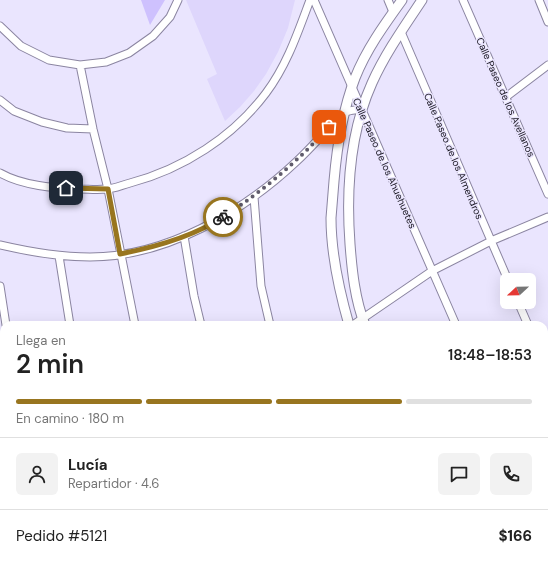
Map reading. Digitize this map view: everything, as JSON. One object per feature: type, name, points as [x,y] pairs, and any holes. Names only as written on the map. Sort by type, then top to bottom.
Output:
[{"type":"street","points":[[0,26],[21,46],[49,60],[80,65],[106,62],[128,53],[153,36],[170,18],[178,0]]},
{"type":"street","points":[[0,173],[9,178],[53,188],[108,189],[150,178],[194,157],[232,130],[250,113],[266,92],[285,62],[310,0]]},
{"type":"street","name":"Calle Paseo de los Ahuehuetes","points":[[314,0],[454,321]]},
{"type":"street","points":[[388,0],[393,12]]},
{"type":"street","points":[[348,321],[336,276],[332,223],[336,159],[344,113],[352,88],[367,53],[402,0]]},
{"type":"street","points":[[364,321],[356,290],[349,226],[348,190],[352,150],[356,128],[372,82],[386,55],[422,0]]},
{"type":"street","name":"Calle Paseo de los Avellanos","points":[[463,0],[548,194]]},
{"type":"street","points":[[539,0],[548,22]]},
{"type":"street","name":"Calle Paseo de los Almendros","points":[[401,32],[505,273]]},
{"type":"street","points":[[80,65],[93,129],[108,189],[134,321]]},
{"type":"street","points":[[506,97],[548,65]]},
{"type":"street","points":[[0,100],[14,111],[42,122],[67,128],[93,129]]},
{"type":"street","points":[[0,245],[29,252],[59,256],[92,257],[120,254],[153,247],[184,236],[221,219],[254,197],[297,161],[344,113],[362,109]]},
{"type":"street","points":[[254,197],[261,286],[269,321]]},
{"type":"street","points":[[365,321],[432,271],[491,241],[548,216]]},
{"type":"street","points":[[184,236],[194,296],[200,321]]},
{"type":"street","points":[[59,256],[69,321]]},
{"type":"street","points":[[0,286],[5,321]]},
{"type":"street","points":[[521,309],[526,321]]},
{"type":"shaded area","points":[[141,0],[165,0],[150,25]]},
{"type":"shaded area","points":[[186,0],[295,0],[288,28],[278,52],[266,74],[254,91],[225,121],[207,79],[217,74]]},
{"type":"way so far","points":[[223,217],[254,197],[297,161],[329,127]]},
{"type":"route","points":[[66,188],[108,189],[120,254],[153,247],[184,236],[223,217]]}]
